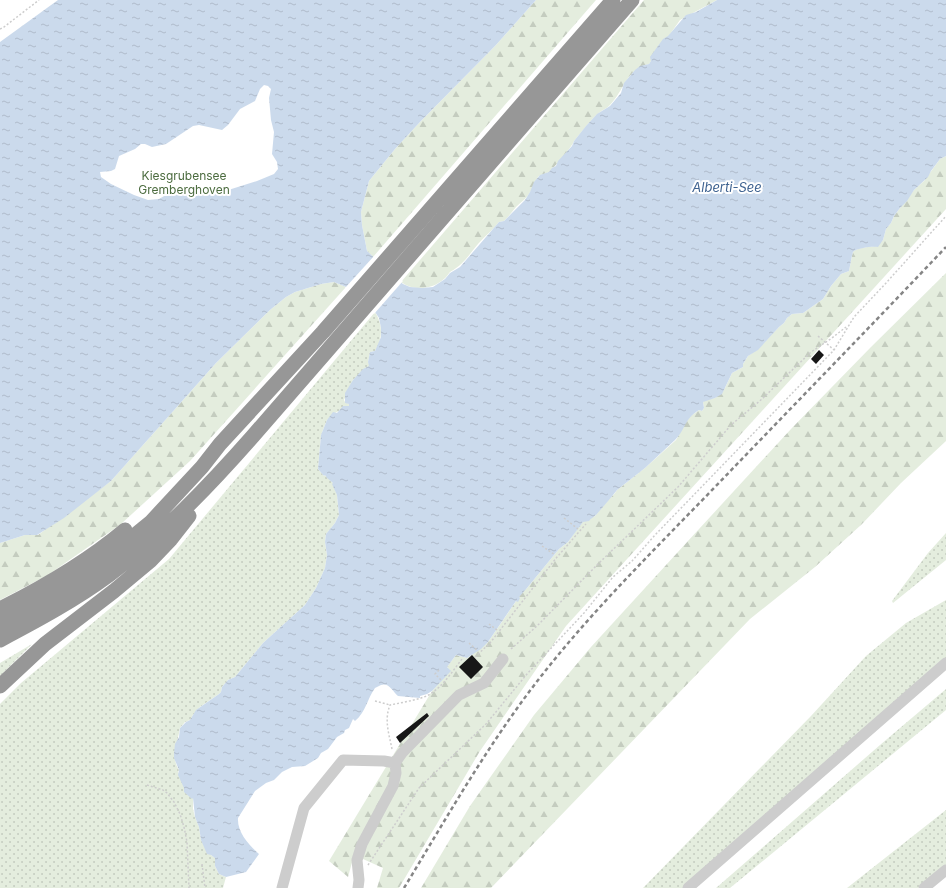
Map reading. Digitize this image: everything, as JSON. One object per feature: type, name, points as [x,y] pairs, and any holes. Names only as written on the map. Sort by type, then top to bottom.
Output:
[{"type":"highway","points":[[0,686],[45,644],[114,591],[150,561],[171,539],[231,461],[349,314],[392,252],[613,0]]},
{"type":"highway","points":[[0,609],[48,583],[101,548],[146,512],[220,444],[349,314],[404,263],[632,0]]},
{"type":"highway","points":[[0,624],[53,594],[103,561],[151,522],[202,467],[220,444]]},
{"type":"highway","points":[[0,640],[64,605],[109,575],[162,532],[190,505],[231,461]]},
{"type":"lane","points":[[359,884],[357,860],[362,844],[393,786],[396,773],[395,763],[402,753],[459,695],[484,683],[503,659]]},
{"type":"lane","points":[[688,888],[946,663]]},
{"type":"lane","points":[[282,888],[304,808],[343,760],[384,761],[395,763]]},
{"type":"lane","points":[[924,888],[946,870]]},
{"type":"path","points":[[0,28],[4,27],[39,0]]},
{"type":"path","points":[[359,884],[419,788],[486,724],[527,674],[584,613],[613,577],[632,561],[655,535],[834,350],[854,317],[888,282],[946,216]]},
{"type":"path","points":[[511,650],[678,487],[730,425],[762,399],[811,352],[826,343],[848,326]]},
{"type":"path","points":[[818,336],[834,350]]},
{"type":"path","points":[[564,518],[578,529]]},
{"type":"path","points":[[475,656],[490,643],[556,557],[586,524]]},
{"type":"path","points":[[542,546],[555,555]]},
{"type":"path","points":[[489,624],[497,630]]},
{"type":"path","points":[[470,643],[478,651]]},
{"type":"path","points":[[375,701],[390,705],[422,698],[432,693],[444,682],[462,659]]},
{"type":"path","points":[[438,670],[435,674],[441,680]]},
{"type":"path","points":[[390,705],[387,714],[388,730],[395,763]]},
{"type":"path","points":[[147,785],[168,793],[180,814],[187,842],[189,888]]},
{"type":"path","points":[[202,864],[205,888]]},
{"type":"green space","points":[[536,0],[596,0],[373,257],[367,251],[361,212],[369,181],[395,149],[496,45]]},
{"type":"green space","points":[[644,0],[717,0],[680,20],[649,64],[641,67],[630,76],[609,106],[589,122],[559,162],[549,172],[538,177],[526,197],[504,221],[499,222],[478,244],[466,260],[440,282],[429,287],[417,288],[401,282]]},
{"type":"green space","points":[[946,156],[946,209],[566,626],[480,751],[399,888],[377,888],[383,868],[354,855],[348,877],[329,861],[432,691],[450,671],[447,667],[456,655],[467,658],[488,642],[523,591],[559,549],[568,542],[583,521],[595,516],[617,490],[645,468],[676,440],[688,418],[699,410],[702,411],[704,408],[703,402],[705,400],[715,398],[724,390],[732,373],[743,367],[743,364],[748,356],[758,349],[784,323],[787,318],[792,314],[803,313],[823,299],[841,274],[849,271],[854,251],[857,249],[877,246],[883,240],[886,229],[900,208],[914,190],[924,181],[940,159]]},
{"type":"green space","points":[[946,273],[946,441],[901,483],[862,524],[815,567],[750,619],[491,888],[421,888],[470,806],[534,715],[591,647],[791,429]]},
{"type":"green space","points":[[334,282],[346,287],[190,461],[121,524],[48,575],[0,600],[0,543],[25,535],[38,535],[111,481],[216,363],[270,310],[286,297],[295,292],[321,284]]},
{"type":"green space","points":[[375,312],[380,321],[381,337],[375,351],[370,352],[368,362],[370,366],[353,380],[344,400],[349,404],[349,406],[335,413],[327,420],[321,435],[318,469],[333,483],[337,495],[339,515],[335,523],[326,534],[325,542],[327,555],[325,568],[316,588],[305,605],[263,643],[235,677],[228,680],[222,687],[221,692],[200,707],[190,720],[185,722],[180,728],[175,749],[176,765],[179,770],[178,772],[193,798],[193,809],[199,827],[201,840],[211,855],[215,858],[215,866],[219,874],[226,877],[223,888],[0,888],[0,704],[21,683],[169,559]]},
{"type":"green space","points":[[946,533],[946,560],[893,603],[892,601],[928,553]]},
{"type":"green space","points":[[946,600],[946,659],[683,888],[643,888],[811,716],[866,656],[906,623]]},
{"type":"green space","points":[[32,644],[0,676],[0,663]]},
{"type":"green space","points":[[946,689],[946,710],[730,888],[716,888],[880,745]]},
{"type":"green space","points":[[946,810],[946,865],[918,888],[847,888]]},
{"type":"water","name":"Alberti-See","points":[[58,0],[536,0],[496,45],[395,149],[369,181],[361,212],[367,251],[403,284],[410,287],[433,287],[460,267],[499,222],[504,221],[525,200],[534,182],[540,175],[549,172],[556,166],[558,161],[572,146],[574,141],[586,126],[597,114],[610,106],[621,93],[624,83],[635,70],[640,66],[649,64],[651,61],[650,57],[663,39],[668,36],[686,15],[696,12],[717,0],[946,0],[946,156],[940,159],[928,177],[914,190],[894,216],[886,229],[883,240],[878,247],[857,249],[853,252],[849,271],[841,274],[823,299],[803,313],[792,314],[787,318],[758,350],[748,356],[743,364],[743,367],[732,373],[722,394],[703,402],[704,408],[702,411],[699,410],[690,417],[675,440],[645,468],[617,490],[595,516],[589,521],[583,522],[568,542],[559,549],[519,597],[518,602],[516,601],[488,642],[481,649],[467,658],[456,655],[447,667],[451,671],[432,691],[420,696],[420,698],[398,696],[391,688],[384,684],[375,688],[359,717],[355,721],[353,719],[349,728],[337,737],[328,749],[321,753],[318,758],[305,766],[292,767],[282,772],[274,780],[266,783],[255,791],[238,818],[238,823],[244,838],[259,854],[246,872],[226,877],[219,874],[215,866],[215,858],[207,854],[201,840],[199,827],[195,817],[193,798],[192,799],[184,792],[184,788],[178,775],[179,770],[174,758],[175,744],[179,737],[180,728],[190,720],[196,710],[221,692],[222,687],[228,680],[235,677],[263,643],[305,605],[316,588],[325,568],[327,555],[325,542],[326,534],[335,523],[339,515],[337,495],[332,484],[333,483],[318,469],[321,435],[327,420],[333,412],[337,413],[343,406],[349,406],[349,404],[345,403],[345,393],[353,380],[363,369],[369,366],[368,362],[370,352],[375,351],[381,337],[379,318],[375,312],[346,287],[334,282],[321,284],[295,292],[286,297],[270,310],[216,363],[111,481],[64,518],[37,535],[25,535],[0,543],[0,42]],"holes":[[[264,85],[271,89],[269,98],[271,120],[274,132],[272,154],[277,162],[278,169],[274,174],[222,192],[200,191],[188,186],[176,189],[159,199],[148,200],[111,184],[101,177],[100,172],[115,169],[119,156],[135,149],[141,144],[152,147],[166,144],[193,126],[199,125],[222,130],[228,125],[240,109],[255,101],[260,89]]]},
{"type":"pier","points":[[374,256],[403,281],[374,314],[345,288]]},
{"type":"building","points":[[819,350],[824,355],[816,364],[811,359]]},
{"type":"building","points":[[472,655],[483,667],[471,679],[459,667]]},
{"type":"building","points":[[427,713],[429,716],[400,743],[396,737]]},
{"type":"railway","points":[[404,888],[491,746],[530,691],[569,642],[630,575],[946,247]]},
{"type":"park label","name":"Kiesgrubensee Gremberghoven","points":[[184,183]]}]
